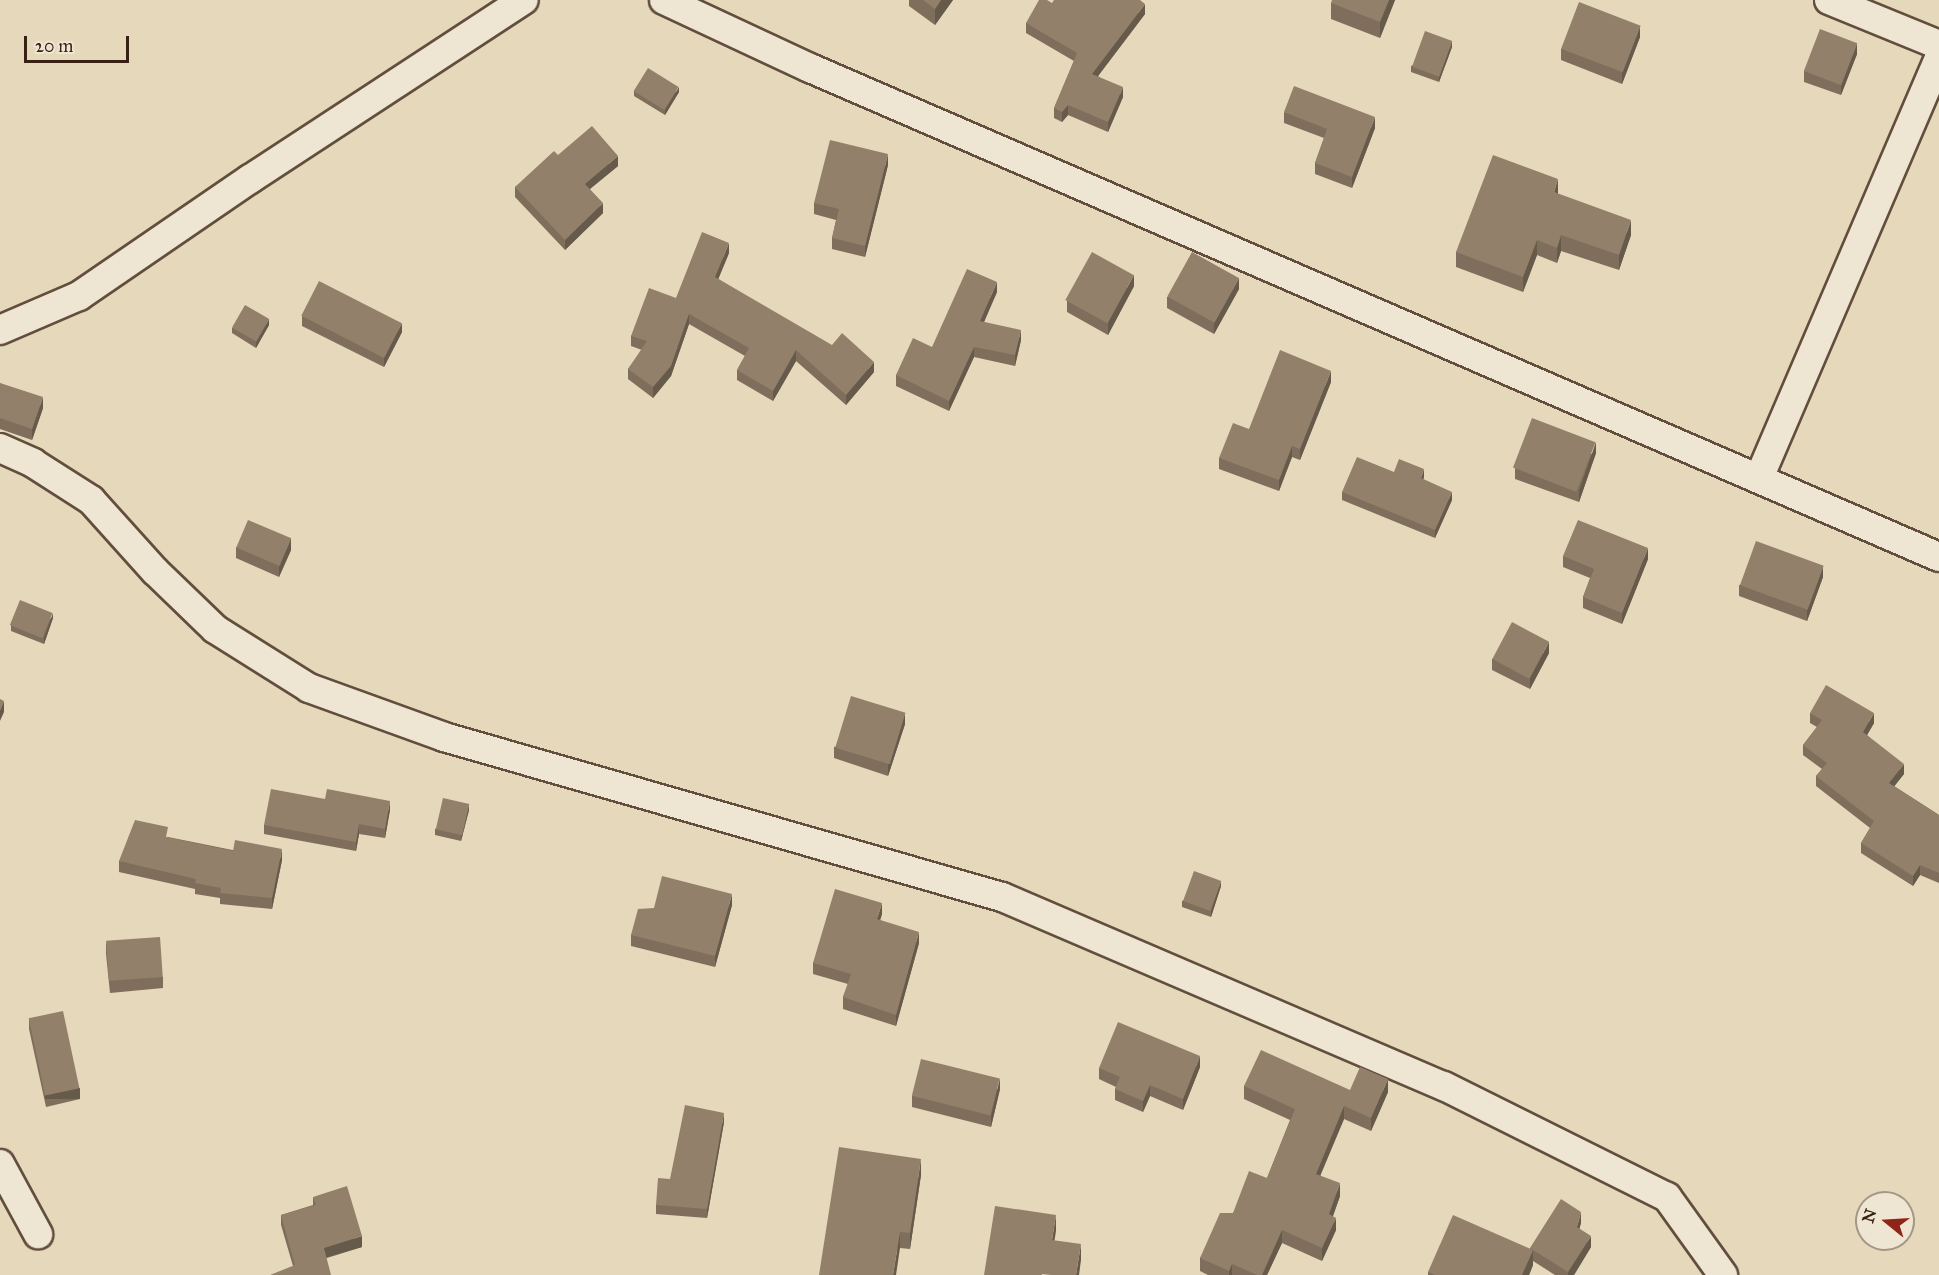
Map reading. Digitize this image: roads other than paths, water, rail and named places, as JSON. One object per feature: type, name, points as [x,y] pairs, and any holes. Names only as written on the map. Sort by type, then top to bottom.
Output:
[{"type":"street","points":[[0,330],[79,296],[250,179],[524,0]]},
{"type":"street","points":[[664,0],[821,73],[1939,556]]},
{"type":"street","points":[[1829,0],[1939,45]]},
{"type":"street","points":[[1759,478],[1939,58]]},
{"type":"street","points":[[0,448],[33,463],[91,500],[155,571],[215,629],[309,688],[444,737],[1002,897],[1444,1086],[1667,1197],[1723,1275]]},
{"type":"street","points":[[0,1164],[38,1234]]}]
